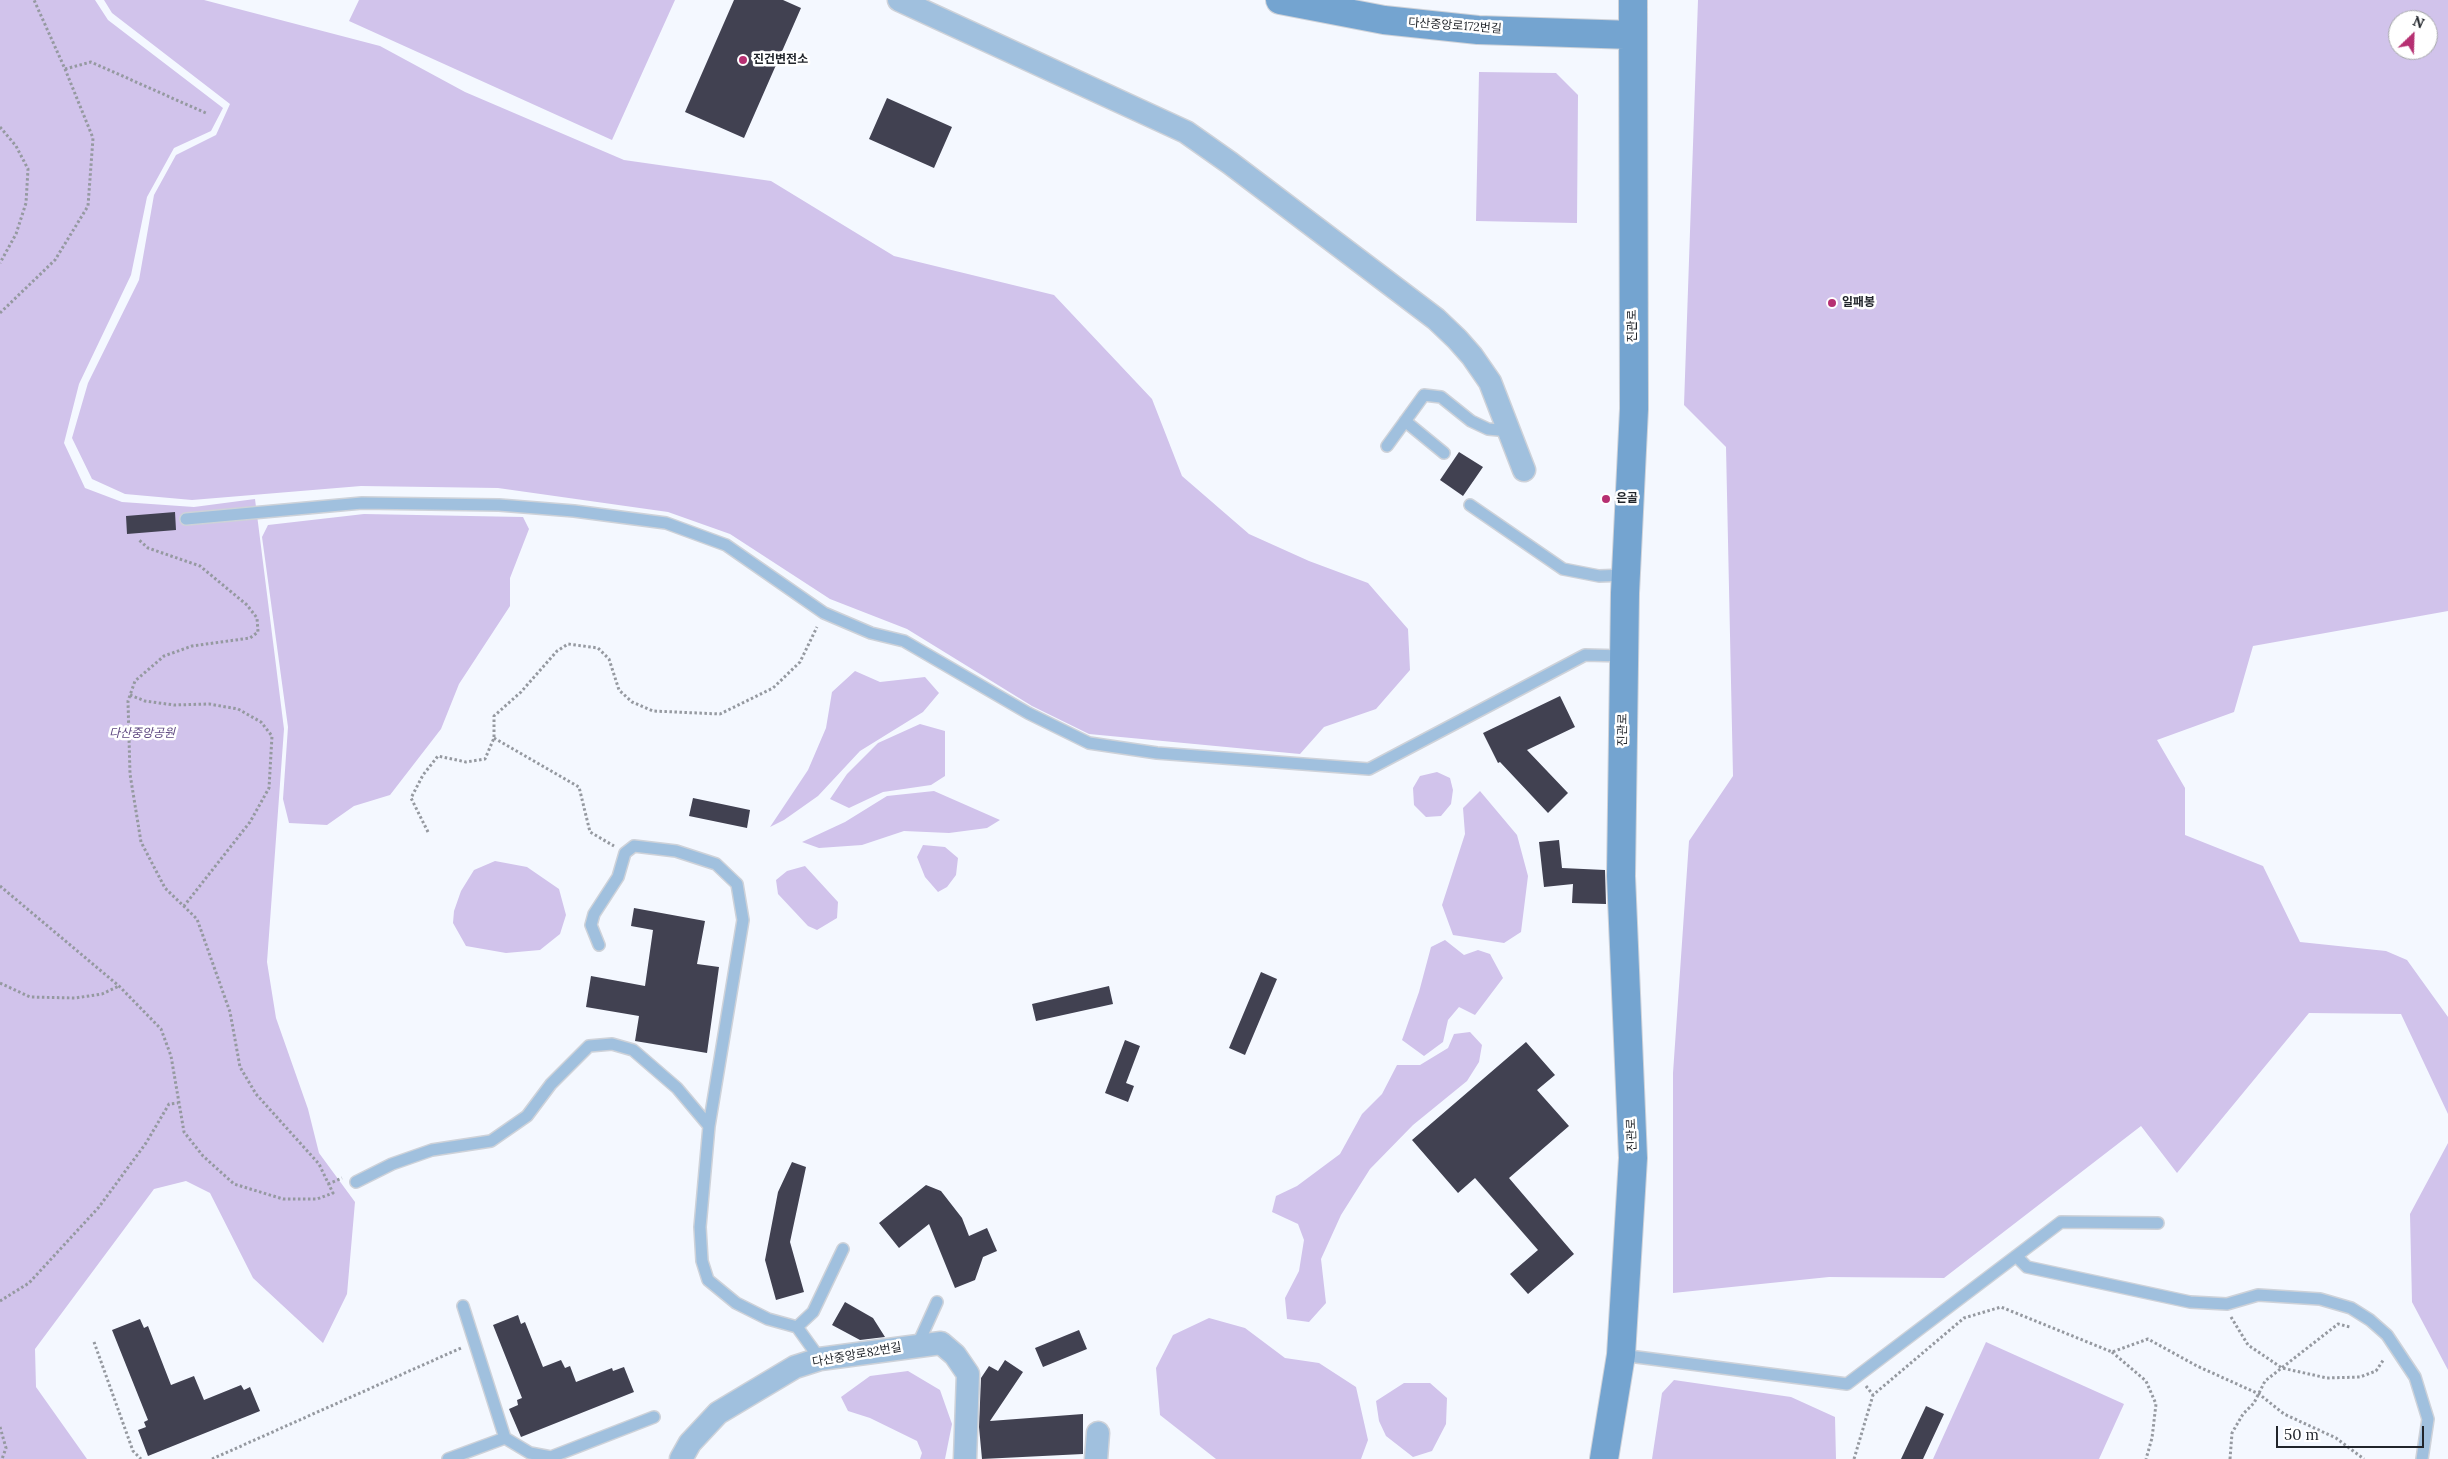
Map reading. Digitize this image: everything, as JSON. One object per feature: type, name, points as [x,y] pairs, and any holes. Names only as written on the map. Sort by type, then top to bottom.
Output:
[{"type":"main road","name":"다산중앙로172번길","points":[[1280,0],[1384,20],[1468,29],[1632,34]]},
{"type":"main road","name":"진관로","points":[[1604,1459],[1621,1355],[1632,1158],[1621,876],[1626,575],[1634,409],[1633,0]]},
{"type":"street","points":[[899,0],[1186,132],[1230,163],[1436,319],[1472,356],[1490,382],[1524,470]]},
{"type":"street","name":"다산중앙로82번길","points":[[681,1459],[690,1443],[718,1413],[795,1367],[820,1359],[918,1344],[941,1343],[955,1355],[968,1374],[965,1459]]},
{"type":"street","points":[[1096,1459],[1098,1434]]},
{"type":"lane","points":[[1386,446],[1424,396],[1441,397],[1471,421],[1488,429],[1509,431]]},
{"type":"lane","points":[[1405,421],[1444,453]]},
{"type":"lane","points":[[186,520],[362,503],[499,505],[574,511],[666,522],[726,545],[824,613],[871,633],[904,641],[1028,713],[1089,743],[1157,753],[1369,769],[1585,655],[1624,656]]},
{"type":"lane","points":[[1470,505],[1563,569],[1599,576],[1626,575]]},
{"type":"lane","points":[[599,945],[591,926],[594,914],[618,877],[625,854],[634,846],[676,851],[716,864],[737,884],[743,920],[709,1126],[700,1227],[702,1261],[708,1280],[744,1307],[768,1319],[797,1327],[820,1359]]},
{"type":"lane","points":[[356,1182],[392,1164],[432,1150],[491,1141],[527,1116],[550,1084],[589,1046],[612,1044],[634,1050],[677,1088],[709,1126]]},
{"type":"lane","points":[[1621,1355],[1847,1384],[2060,1222],[2158,1223]]},
{"type":"lane","points":[[797,1327],[813,1312],[843,1249]]},
{"type":"lane","points":[[2016,1256],[2027,1267],[2190,1302],[2227,1304],[2258,1295],[2320,1299],[2351,1308],[2370,1320],[2387,1335],[2415,1377],[2428,1419],[2422,1459]]},
{"type":"lane","points":[[918,1344],[937,1302]]},
{"type":"lane","points":[[463,1306],[505,1438],[530,1453],[552,1458],[654,1417]]},
{"type":"lane","points":[[448,1459],[505,1438]]},
{"type":"path","points":[[0,313],[55,260],[88,206],[92,138],[65,69],[34,0]]},
{"type":"path","points":[[65,69],[91,62],[208,114]]},
{"type":"path","points":[[0,127],[16,146],[28,169],[26,203],[16,234],[0,263]]},
{"type":"path","points":[[0,886],[119,986],[161,1029],[171,1056],[184,1132],[203,1156],[234,1184],[284,1199],[317,1199],[333,1193],[319,1164],[256,1094],[240,1067],[230,1012],[197,919],[165,888],[141,842],[130,774],[128,701],[135,681],[164,656],[192,646],[250,638],[258,632],[257,618],[247,605],[200,566],[148,548],[139,540]]},
{"type":"path","points":[[428,832],[411,798],[423,775],[438,756],[466,762],[485,759],[494,738],[494,716],[521,692],[557,651],[568,644],[598,648],[610,659],[619,690],[632,702],[653,711],[720,714],[773,688],[800,662],[824,613]]},
{"type":"path","points":[[130,694],[145,701],[174,705],[209,704],[238,709],[261,722],[272,736],[269,788],[250,822],[184,906]]},
{"type":"path","points":[[494,738],[579,787],[590,832],[625,854]]},
{"type":"path","points":[[0,983],[30,997],[75,998],[102,994],[119,986]]},
{"type":"path","points":[[0,1301],[29,1283],[99,1207],[146,1143],[169,1104],[178,1103]]},
{"type":"path","points":[[2227,1304],[2233,1324],[2248,1345],[2282,1368],[2327,1378],[2360,1377],[2376,1371],[2385,1361],[2382,1355]]},
{"type":"path","points":[[1854,1459],[1873,1395],[1964,1318],[2000,1307],[2112,1352],[2146,1381],[2156,1404],[2152,1438],[2146,1459]]},
{"type":"path","points":[[2230,1459],[2232,1433],[2242,1414],[2254,1403],[2265,1381],[2338,1324],[2356,1328]]},
{"type":"path","points":[[2112,1352],[2148,1339],[2197,1366],[2259,1394],[2284,1414],[2336,1438],[2364,1459]]},
{"type":"path","points":[[212,1459],[475,1341]]},
{"type":"path","points":[[94,1342],[132,1451],[141,1459]]},
{"type":"path","points":[[1859,1375],[1873,1395]]},
{"type":"path","points":[[0,1427],[6,1448],[2,1459]]},
{"type":"green space","name":"다산중앙공원","points":[[0,0],[95,0],[108,20],[223,108],[211,131],[174,148],[147,197],[131,275],[79,384],[64,443],[85,488],[122,502],[194,507],[255,499],[284,729],[267,962],[276,1018],[308,1109],[319,1153],[355,1202],[347,1294],[323,1343],[253,1278],[210,1193],[186,1181],[154,1189],[35,1349],[36,1387],[87,1459],[0,1459]]},
{"type":"green space","points":[[104,0],[204,0],[380,46],[465,92],[624,160],[771,181],[894,256],[1054,295],[1152,399],[1182,476],[1249,534],[1309,561],[1368,583],[1408,629],[1410,670],[1376,709],[1324,727],[1300,754],[1089,734],[1032,706],[907,629],[830,599],[730,534],[668,512],[498,488],[361,486],[192,500],[125,494],[92,479],[72,438],[88,383],[139,280],[154,195],[176,155],[216,135],[230,104],[112,13]]},
{"type":"green space","points":[[359,0],[675,0],[612,140],[349,21]]},
{"type":"green space","points":[[1698,0],[2448,0],[2448,611],[2253,646],[2234,712],[2157,740],[2185,788],[2185,835],[2263,866],[2300,942],[2386,951],[2407,960],[2448,1017],[2448,1114],[2401,1014],[2309,1013],[2177,1173],[2141,1126],[1944,1278],[1829,1277],[1673,1293],[1673,1073],[1689,841],[1733,776],[1726,447],[1684,405]]},
{"type":"green space","points":[[1479,72],[1556,73],[1578,95],[1577,223],[1476,221]]},
{"type":"green space","points":[[364,514],[523,517],[529,529],[510,578],[510,606],[459,684],[441,729],[390,795],[354,806],[327,825],[289,823],[283,799],[288,727],[262,537],[268,525]]},
{"type":"green space","points":[[855,671],[880,682],[925,677],[939,693],[923,712],[860,751],[818,796],[784,820],[770,827],[808,770],[826,728],[832,692]]},
{"type":"green space","points":[[920,724],[945,731],[945,776],[931,785],[883,792],[849,808],[830,799],[847,774],[878,743]]},
{"type":"green space","points":[[1437,772],[1450,778],[1453,790],[1451,804],[1441,816],[1426,817],[1414,805],[1413,788],[1420,776]]},
{"type":"green space","points":[[934,791],[1000,820],[987,828],[949,833],[904,831],[862,845],[819,848],[802,842],[845,822],[887,796]]},
{"type":"green space","points":[[1480,791],[1517,835],[1528,876],[1521,932],[1504,943],[1453,935],[1442,905],[1465,834],[1463,808]]},
{"type":"green space","points":[[923,845],[945,847],[958,858],[956,875],[947,887],[938,892],[925,877],[917,857]]},
{"type":"green space","points":[[495,861],[527,867],[559,889],[566,915],[560,934],[540,950],[506,953],[466,946],[453,923],[454,911],[461,891],[474,870]]},
{"type":"green space","points":[[805,866],[838,902],[837,918],[817,930],[808,926],[778,894],[776,880],[787,871]]},
{"type":"green space","points":[[1445,940],[1464,955],[1478,950],[1490,954],[1503,978],[1475,1015],[1459,1007],[1448,1020],[1443,1042],[1424,1056],[1402,1040],[1419,992],[1431,947]]},
{"type":"green space","points":[[1470,1032],[1482,1045],[1479,1062],[1467,1081],[1413,1125],[1370,1169],[1341,1215],[1321,1259],[1326,1303],[1309,1322],[1287,1319],[1285,1298],[1299,1271],[1304,1240],[1298,1224],[1272,1212],[1276,1196],[1297,1186],[1340,1154],[1362,1114],[1382,1094],[1397,1065],[1420,1065],[1448,1048],[1454,1034]]},
{"type":"green space","points":[[2448,1143],[2448,1370],[2412,1302],[2410,1214]]},
{"type":"green space","points":[[1209,1318],[1245,1328],[1285,1358],[1319,1363],[1356,1387],[1368,1440],[1361,1459],[1216,1459],[1160,1415],[1156,1368],[1173,1335]]},
{"type":"green space","points":[[1986,1342],[2124,1404],[2099,1459],[1933,1459]]},
{"type":"green space","points":[[908,1371],[940,1390],[952,1424],[945,1459],[920,1459],[922,1453],[917,1441],[870,1418],[848,1411],[841,1397],[870,1376]]},
{"type":"green space","points":[[1674,1380],[1791,1397],[1835,1417],[1836,1459],[1652,1459],[1662,1393]]},
{"type":"green space","points":[[1404,1383],[1430,1383],[1447,1398],[1446,1424],[1432,1451],[1413,1457],[1386,1436],[1379,1421],[1376,1401]]},
{"type":"building","name":"진건변전소","points":[[734,0],[783,0],[801,8],[744,138],[685,112]]},
{"type":"building","points":[[887,98],[952,127],[934,168],[869,139]]},
{"type":"building","points":[[1459,452],[1483,467],[1463,496],[1440,480]]},
{"type":"building","points":[[175,512],[176,530],[127,534],[126,516]]},
{"type":"building","points":[[1560,696],[1575,727],[1527,750],[1568,793],[1548,813],[1500,762],[1498,763],[1483,733]]},
{"type":"building","points":[[693,798],[750,810],[747,828],[689,816]]},
{"type":"building","points":[[1559,840],[1562,868],[1605,870],[1606,904],[1572,903],[1573,884],[1544,887],[1539,842]]},
{"type":"building","points":[[634,908],[705,921],[697,964],[719,967],[707,1053],[635,1041],[639,1016],[586,1007],[591,976],[645,986],[653,930],[631,926]]},
{"type":"building","points":[[1261,972],[1277,979],[1245,1055],[1229,1048]]},
{"type":"building","points":[[1109,986],[1113,1004],[1036,1021],[1032,1004]]},
{"type":"building","points":[[1125,1040],[1140,1046],[1126,1083],[1134,1086],[1128,1102],[1105,1093]]},
{"type":"building","points":[[1526,1042],[1555,1075],[1537,1090],[1569,1126],[1509,1178],[1574,1254],[1528,1294],[1510,1274],[1538,1250],[1475,1178],[1458,1193],[1412,1140]]},
{"type":"building","points":[[792,1162],[806,1167],[790,1242],[804,1292],[776,1300],[765,1260],[778,1192]]},
{"type":"building","points":[[926,1185],[941,1191],[962,1218],[969,1236],[987,1228],[997,1251],[983,1257],[975,1280],[955,1288],[929,1224],[899,1248],[879,1223]]},
{"type":"building","points":[[845,1302],[873,1318],[885,1337],[860,1340],[832,1325]]},
{"type":"building","points":[[518,1315],[521,1324],[525,1322],[543,1367],[561,1360],[565,1368],[570,1366],[576,1382],[612,1368],[613,1371],[624,1367],[634,1392],[521,1437],[509,1409],[518,1405],[517,1400],[522,1398],[493,1325]]},
{"type":"building","points":[[140,1319],[144,1328],[148,1326],[171,1385],[194,1376],[204,1400],[241,1385],[244,1390],[250,1387],[260,1411],[148,1456],[138,1430],[146,1427],[144,1422],[148,1420],[112,1330]]},
{"type":"building","points":[[1079,1330],[1087,1349],[1043,1367],[1035,1348]]},
{"type":"building","points":[[1005,1360],[1023,1372],[990,1421],[1083,1414],[1083,1454],[982,1459],[979,1427],[981,1378],[989,1366],[998,1371]]},
{"type":"building","points":[[1926,1406],[1944,1414],[1923,1459],[1901,1459]]},
{"type":"place","name":"진건변전소","points":[[743,60]]},
{"type":"place","name":"일패봉","points":[[1832,303]]},
{"type":"place","name":"은골","points":[[1606,499]]}]
